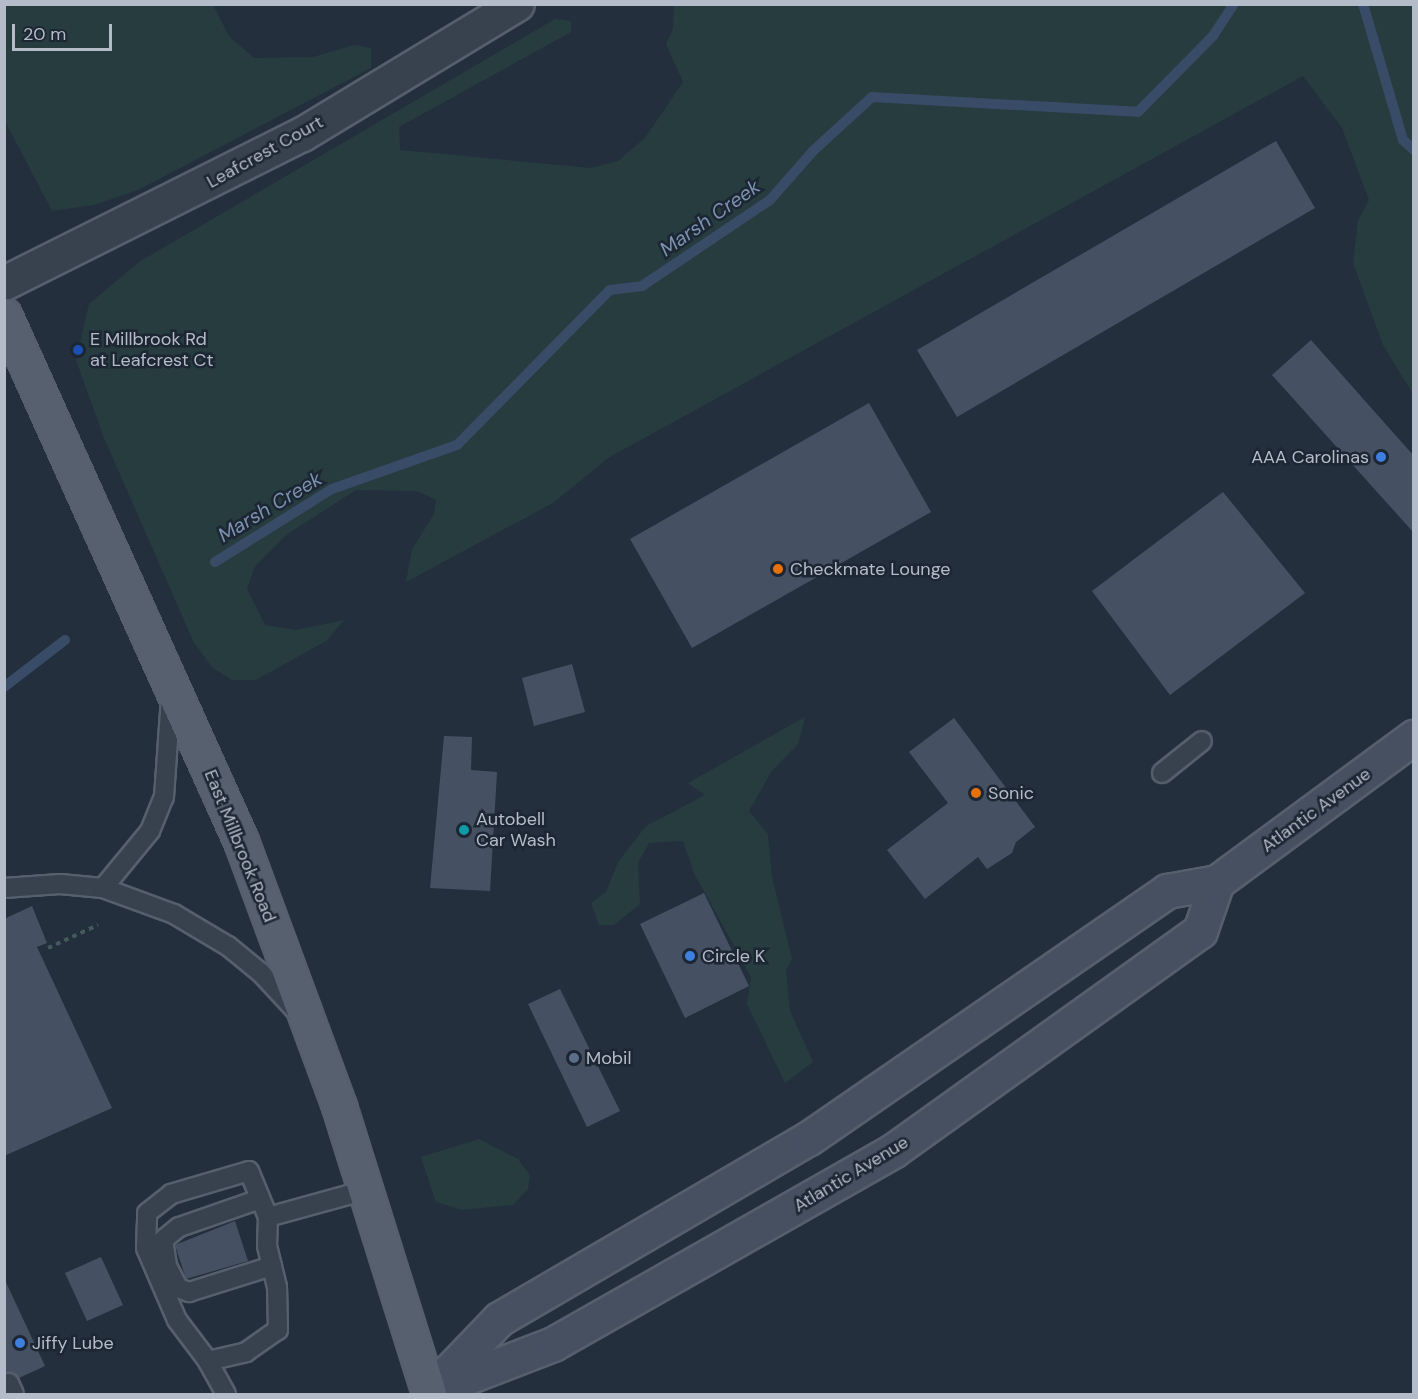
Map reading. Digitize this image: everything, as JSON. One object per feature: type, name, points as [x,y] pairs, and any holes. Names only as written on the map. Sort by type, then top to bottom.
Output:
[{"type":"main road","name":"East Millbrook Road","points":[[4,315],[242,841],[309,1024],[366,1190],[427,1394]]},
{"type":"main road","name":"Atlantic Avenue","points":[[427,1394],[499,1319],[809,1138],[1167,891],[1217,882],[1413,737]]},
{"type":"main road","name":"Atlantic Avenue","points":[[427,1394],[553,1344],[894,1150],[1200,931],[1217,882]]},
{"type":"street","name":"Leafcrest Court","points":[[4,283],[302,134],[517,4]]},
{"type":"lane","points":[[103,888],[150,831],[164,797],[172,688]]},
{"type":"lane","points":[[1162,773],[1202,741]]},
{"type":"lane","points":[[4,888],[60,884],[103,888],[174,914],[228,946],[309,1024]]},
{"type":"lane","points":[[208,1360],[246,1352],[278,1330],[268,1217],[249,1171],[171,1194],[147,1214],[146,1248],[177,1320],[208,1360],[226,1395]]},
{"type":"lane","points":[[268,1217],[366,1190]]},
{"type":"lane","points":[[260,1199],[179,1227],[163,1240],[167,1266],[178,1288],[189,1292],[272,1266]]},
{"type":"path","points":[[48,948],[98,925]]},
{"type":"green space","points":[[4,5],[213,5],[229,36],[254,58],[313,57],[354,45],[371,48],[371,68],[138,190],[94,205],[52,211],[5,121]]},
{"type":"green space","points":[[674,5],[1413,5],[1413,394],[1383,345],[1353,263],[1358,221],[1369,200],[1342,128],[1303,76],[608,458],[553,503],[406,582],[412,549],[434,514],[436,500],[417,491],[356,490],[286,535],[255,566],[247,589],[265,625],[296,630],[344,620],[326,641],[256,680],[232,680],[213,668],[194,643],[104,438],[76,360],[89,304],[139,262],[555,19],[571,21],[571,32],[399,127],[400,150],[591,168],[618,161],[645,138],[683,82],[666,44],[673,29]]},
{"type":"green space","points":[[805,717],[798,744],[771,772],[749,811],[768,834],[772,877],[792,959],[786,971],[790,1011],[813,1062],[785,1083],[747,1004],[751,977],[694,873],[683,841],[649,843],[638,863],[640,904],[614,925],[599,925],[591,903],[606,892],[618,862],[646,826],[705,795],[688,783]]},
{"type":"green space","points":[[479,1139],[518,1159],[530,1175],[528,1189],[513,1205],[462,1210],[436,1202],[421,1157]]},
{"type":"building","points":[[1276,141],[1315,208],[957,417],[917,350]]},
{"type":"building","points":[[1311,340],[1413,455],[1413,532],[1272,375]]},
{"type":"building","points":[[869,403],[931,512],[692,648],[630,539]]},
{"type":"building","points":[[1223,492],[1305,593],[1170,695],[1092,591]]},
{"type":"building","points":[[572,664],[585,712],[534,726],[522,678]]},
{"type":"building","points":[[954,718],[1035,827],[1016,842],[1012,853],[987,869],[978,857],[925,899],[887,850],[948,803],[909,752]]},
{"type":"building","name":"Autobell Car Wash","points":[[444,736],[472,737],[471,770],[497,772],[490,891],[430,888]]},
{"type":"building","points":[[704,893],[749,986],[685,1018],[640,924]]},
{"type":"building","points":[[32,906],[47,943],[37,947],[112,1108],[4,1156],[4,919]]},
{"type":"building","name":"Mobil","points":[[560,989],[620,1111],[587,1127],[528,1004]]},
{"type":"building","points":[[235,1221],[248,1261],[186,1279],[175,1245]]},
{"type":"building","points":[[101,1257],[123,1305],[87,1321],[65,1273]]},
{"type":"building","name":"Jiffy Lube","points":[[4,1278],[45,1366],[19,1378],[4,1373]]},
{"type":"waterway","name":"Marsh Creek","points":[[215,562],[332,489],[457,445],[610,290],[642,286],[770,200],[813,151],[872,97],[1138,112],[1213,36],[1234,4]]},
{"type":"waterway","points":[[1363,4],[1403,140],[1414,150]]},
{"type":"waterway","name":"Marsh Creek","points":[[4,687],[65,640]]},
{"type":"place","name":"E Millbrook Rd at Leafcrest Ct","points":[[78,350]]},
{"type":"place","name":"AAA Carolinas","points":[[1381,457]]},
{"type":"place","name":"Checkmate Lounge","points":[[778,569]]},
{"type":"place","name":"Sonic","points":[[976,793]]},
{"type":"place","name":"Autobell Car Wash","points":[[464,830]]},
{"type":"place","name":"Circle K","points":[[690,956]]},
{"type":"place","name":"Mobil","points":[[574,1058]]},
{"type":"place","name":"Jiffy Lube","points":[[20,1343]]}]
